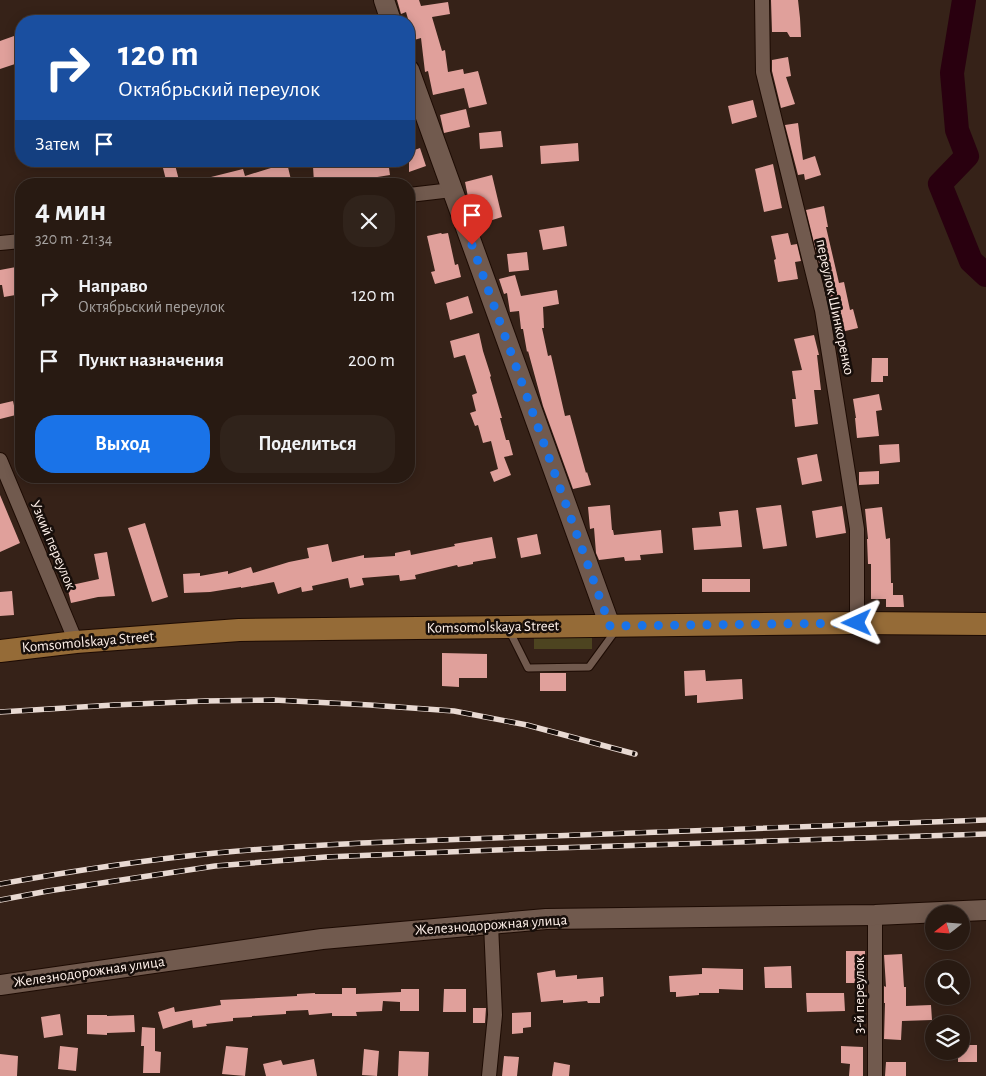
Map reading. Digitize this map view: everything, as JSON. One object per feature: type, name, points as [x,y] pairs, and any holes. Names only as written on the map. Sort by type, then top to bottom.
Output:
[{"type":"main road","name":"Komsomolskaya Street","points":[[0,651],[76,642],[239,630],[857,623],[981,624]]},
{"type":"street","points":[[384,0],[390,15]]},
{"type":"street","name":"переулок Шинкоренко","points":[[762,0],[763,72],[822,310],[857,529],[857,623]]},
{"type":"street","points":[[415,87],[615,626]]},
{"type":"street","points":[[415,194],[452,190]]},
{"type":"street","points":[[0,243],[15,241]]},
{"type":"street","name":"Узкий переулок","points":[[0,460],[76,642]]},
{"type":"street","name":"Железнодорожная улица","points":[[0,985],[322,939],[546,919],[875,915],[986,910]]},
{"type":"street","name":"3-й переулок","points":[[875,915],[875,1076]]},
{"type":"street","points":[[488,1076],[494,1015],[491,924]]},
{"type":"lane","points":[[508,627],[528,668],[589,667],[615,626]]},
{"type":"shaded area","points":[[534,638],[592,638],[592,649],[534,649]]},
{"type":"building","points":[[397,0],[419,0],[421,6],[448,2],[450,14],[432,17],[442,51],[445,50],[448,72],[463,69],[464,74],[478,71],[487,104],[469,108],[464,88],[433,95],[428,71],[425,72],[421,38],[415,40],[415,15],[407,15],[406,12],[401,14]]},
{"type":"building","points":[[771,0],[798,0],[801,37],[790,37],[787,32],[772,32]]},
{"type":"building","points":[[14,36],[15,39],[15,64],[0,69],[0,41]]},
{"type":"building","points":[[788,57],[791,76],[786,77],[795,104],[781,108],[772,71],[772,60]]},
{"type":"building","points":[[753,100],[757,117],[732,124],[728,106]]},
{"type":"building","points":[[466,109],[470,127],[444,133],[440,115]]},
{"type":"building","points":[[798,123],[803,160],[815,156],[821,175],[805,180],[804,174],[798,175],[785,125]]},
{"type":"building","points":[[501,131],[503,147],[480,149],[479,133]]},
{"type":"building","points":[[578,143],[579,161],[541,164],[540,146]]},
{"type":"building","points":[[420,148],[426,166],[409,172],[409,167],[415,167],[415,150]]},
{"type":"building","points":[[773,164],[782,208],[764,212],[755,169]]},
{"type":"building","points":[[163,167],[176,167],[178,178],[166,178]]},
{"type":"building","points":[[274,167],[288,167],[291,178],[207,178],[243,169],[245,176]]},
{"type":"building","points":[[313,167],[389,167],[390,175],[371,178],[314,178]]},
{"type":"building","points":[[492,175],[502,217],[489,221],[488,217],[480,219],[474,196],[468,197],[465,182]]},
{"type":"building","points":[[824,206],[828,227],[826,227],[839,283],[844,282],[850,310],[853,309],[858,328],[841,332],[833,303],[829,304],[806,210]]},
{"type":"building","points":[[564,226],[567,246],[543,250],[539,230]]},
{"type":"building","points":[[448,233],[455,265],[458,264],[461,277],[435,284],[431,272],[435,271],[427,236]]},
{"type":"building","points":[[788,233],[791,245],[797,244],[801,261],[795,262],[798,279],[778,282],[771,236]]},
{"type":"building","points":[[527,252],[529,270],[509,272],[507,254]]},
{"type":"building","points":[[15,267],[15,295],[4,297],[2,285],[0,285],[0,270]]},
{"type":"building","points":[[515,275],[521,296],[557,290],[559,304],[543,307],[544,328],[542,328],[548,356],[551,355],[565,416],[570,415],[591,485],[573,489],[543,406],[527,352],[523,329],[521,329],[519,311],[510,312],[507,293],[504,294],[499,279]]},
{"type":"building","points":[[468,296],[473,313],[450,320],[446,303]]},
{"type":"building","points":[[479,333],[502,418],[500,418],[506,440],[509,440],[513,455],[504,457],[511,475],[494,482],[490,472],[498,469],[491,441],[483,443],[478,425],[475,426],[470,413],[476,411],[472,395],[477,393],[465,355],[454,358],[450,341]]},
{"type":"building","points":[[814,335],[819,355],[817,355],[821,390],[814,390],[818,424],[795,427],[792,399],[796,399],[792,371],[802,370],[794,339]]},
{"type":"building","points":[[872,358],[888,358],[888,376],[883,376],[883,382],[871,382]]},
{"type":"building","points":[[879,394],[882,410],[876,411],[879,436],[857,438],[853,399]]},
{"type":"building","points":[[13,401],[15,415],[0,419],[0,404]]},
{"type":"building","points":[[899,444],[900,462],[880,464],[879,445]]},
{"type":"building","points":[[817,454],[822,481],[802,485],[797,458]]},
{"type":"building","points":[[879,471],[879,484],[859,485],[859,472]]},
{"type":"building","points":[[0,495],[20,543],[0,552]]},
{"type":"building","points":[[610,505],[614,535],[661,530],[663,553],[640,555],[641,560],[625,561],[624,557],[599,560],[596,553],[594,528],[590,529],[588,507]]},
{"type":"building","points":[[781,505],[787,546],[763,549],[756,508]]},
{"type":"building","points":[[842,506],[846,533],[816,538],[812,511]]},
{"type":"building","points":[[882,507],[886,539],[890,538],[893,595],[903,595],[904,607],[886,607],[886,599],[871,599],[871,564],[868,564],[865,509]]},
{"type":"building","points":[[738,510],[742,547],[694,550],[692,528],[721,526],[719,512]]},
{"type":"building","points":[[145,523],[168,597],[152,602],[128,528]]},
{"type":"building","points":[[537,534],[541,554],[521,558],[517,538]]},
{"type":"building","points":[[492,537],[496,558],[415,575],[416,579],[400,581],[399,575],[362,578],[364,585],[350,588],[348,578],[312,586],[313,590],[302,592],[301,587],[278,594],[274,582],[210,592],[184,593],[183,574],[200,573],[200,576],[228,571],[228,574],[251,567],[253,573],[309,558],[307,548],[328,544],[332,562],[364,555],[364,558],[395,556],[395,553],[410,550],[411,555]]},
{"type":"building","points":[[107,552],[115,596],[98,597],[71,603],[67,586],[99,579],[94,554]]},
{"type":"building","points":[[702,579],[750,579],[750,592],[702,592]]},
{"type":"building","points":[[12,591],[14,615],[0,616],[0,592]]},
{"type":"building","points":[[442,653],[487,654],[487,678],[459,678],[459,687],[442,686]]},
{"type":"building","points":[[705,670],[706,681],[742,679],[743,699],[697,703],[697,695],[685,696],[684,671]]},
{"type":"building","points":[[540,673],[566,673],[566,691],[540,691]]},
{"type":"building","points":[[846,951],[865,951],[865,983],[846,983]]},
{"type":"building","points":[[902,954],[906,1006],[931,1005],[932,1015],[925,1015],[925,1020],[902,1021],[901,1040],[884,1039],[884,986],[886,987],[884,955]]},
{"type":"building","points":[[791,966],[792,988],[765,988],[764,967]]},
{"type":"building","points":[[702,968],[743,969],[743,990],[719,989],[719,993],[699,993],[699,995],[676,997],[676,992],[670,992],[669,976],[702,974]]},
{"type":"building","points":[[555,970],[556,977],[577,975],[577,979],[603,977],[604,996],[600,997],[600,1003],[588,1003],[587,1001],[563,1003],[563,1000],[541,1002],[537,973]]},
{"type":"building","points":[[342,988],[356,988],[356,994],[401,992],[401,989],[419,989],[419,1011],[400,1011],[400,1002],[383,1001],[382,1011],[356,1012],[357,1016],[332,1016],[332,1013],[309,1015],[308,1010],[286,1011],[286,1014],[233,1018],[233,1021],[206,1024],[207,1026],[193,1028],[192,1020],[163,1029],[158,1012],[174,1007],[175,1012],[221,1005],[220,1000],[297,996],[297,994],[315,993],[342,994]]},
{"type":"building","points":[[444,989],[466,989],[466,1012],[443,1012]]},
{"type":"building","points":[[806,993],[844,993],[845,1011],[807,1012]]},
{"type":"building","points":[[473,1008],[486,1008],[485,1023],[473,1023]]},
{"type":"building","points":[[531,1012],[531,1027],[523,1028],[523,1033],[512,1034],[512,1013]]},
{"type":"building","points":[[60,1014],[63,1035],[44,1038],[41,1017]]},
{"type":"building","points":[[87,1015],[134,1015],[135,1032],[107,1033],[107,1035],[87,1034]]},
{"type":"building","points":[[142,1027],[155,1028],[155,1051],[161,1052],[160,1073],[143,1073],[144,1046],[141,1046]]},
{"type":"building","points":[[970,1045],[977,1045],[977,1062],[958,1062],[958,1060],[970,1060]]},
{"type":"building","points":[[60,1046],[78,1048],[76,1071],[58,1069]]},
{"type":"building","points":[[226,1046],[248,1048],[245,1076],[222,1074]]},
{"type":"building","points":[[841,1046],[863,1047],[863,1076],[849,1076],[850,1064],[841,1063]]},
{"type":"building","points":[[364,1049],[379,1051],[377,1076],[362,1075]]},
{"type":"building","points":[[399,1051],[429,1052],[428,1076],[398,1076]]},
{"type":"building","points":[[0,1054],[18,1056],[17,1076],[0,1076]]},
{"type":"building","points":[[504,1056],[519,1057],[517,1076],[502,1076]]},
{"type":"building","points":[[314,1059],[317,1076],[266,1076],[263,1064],[281,1060],[283,1065]]},
{"type":"building","points":[[554,1062],[570,1065],[569,1076],[552,1076]]},
{"type":"building","points":[[886,1062],[906,1062],[906,1076],[885,1076]]},
{"type":"waterway","points":[[964,0],[952,73],[957,130],[967,156],[940,184],[971,261],[986,275]]},
{"type":"railway","points":[[0,712],[205,701],[274,700],[370,705],[454,711],[527,725],[635,754]]},
{"type":"railway","points":[[0,884],[162,859],[293,847],[986,820]]},
{"type":"railway","points":[[0,900],[215,866],[326,857],[986,834]]},
{"type":"route","points":[[472,245],[610,626],[857,623]]}]
